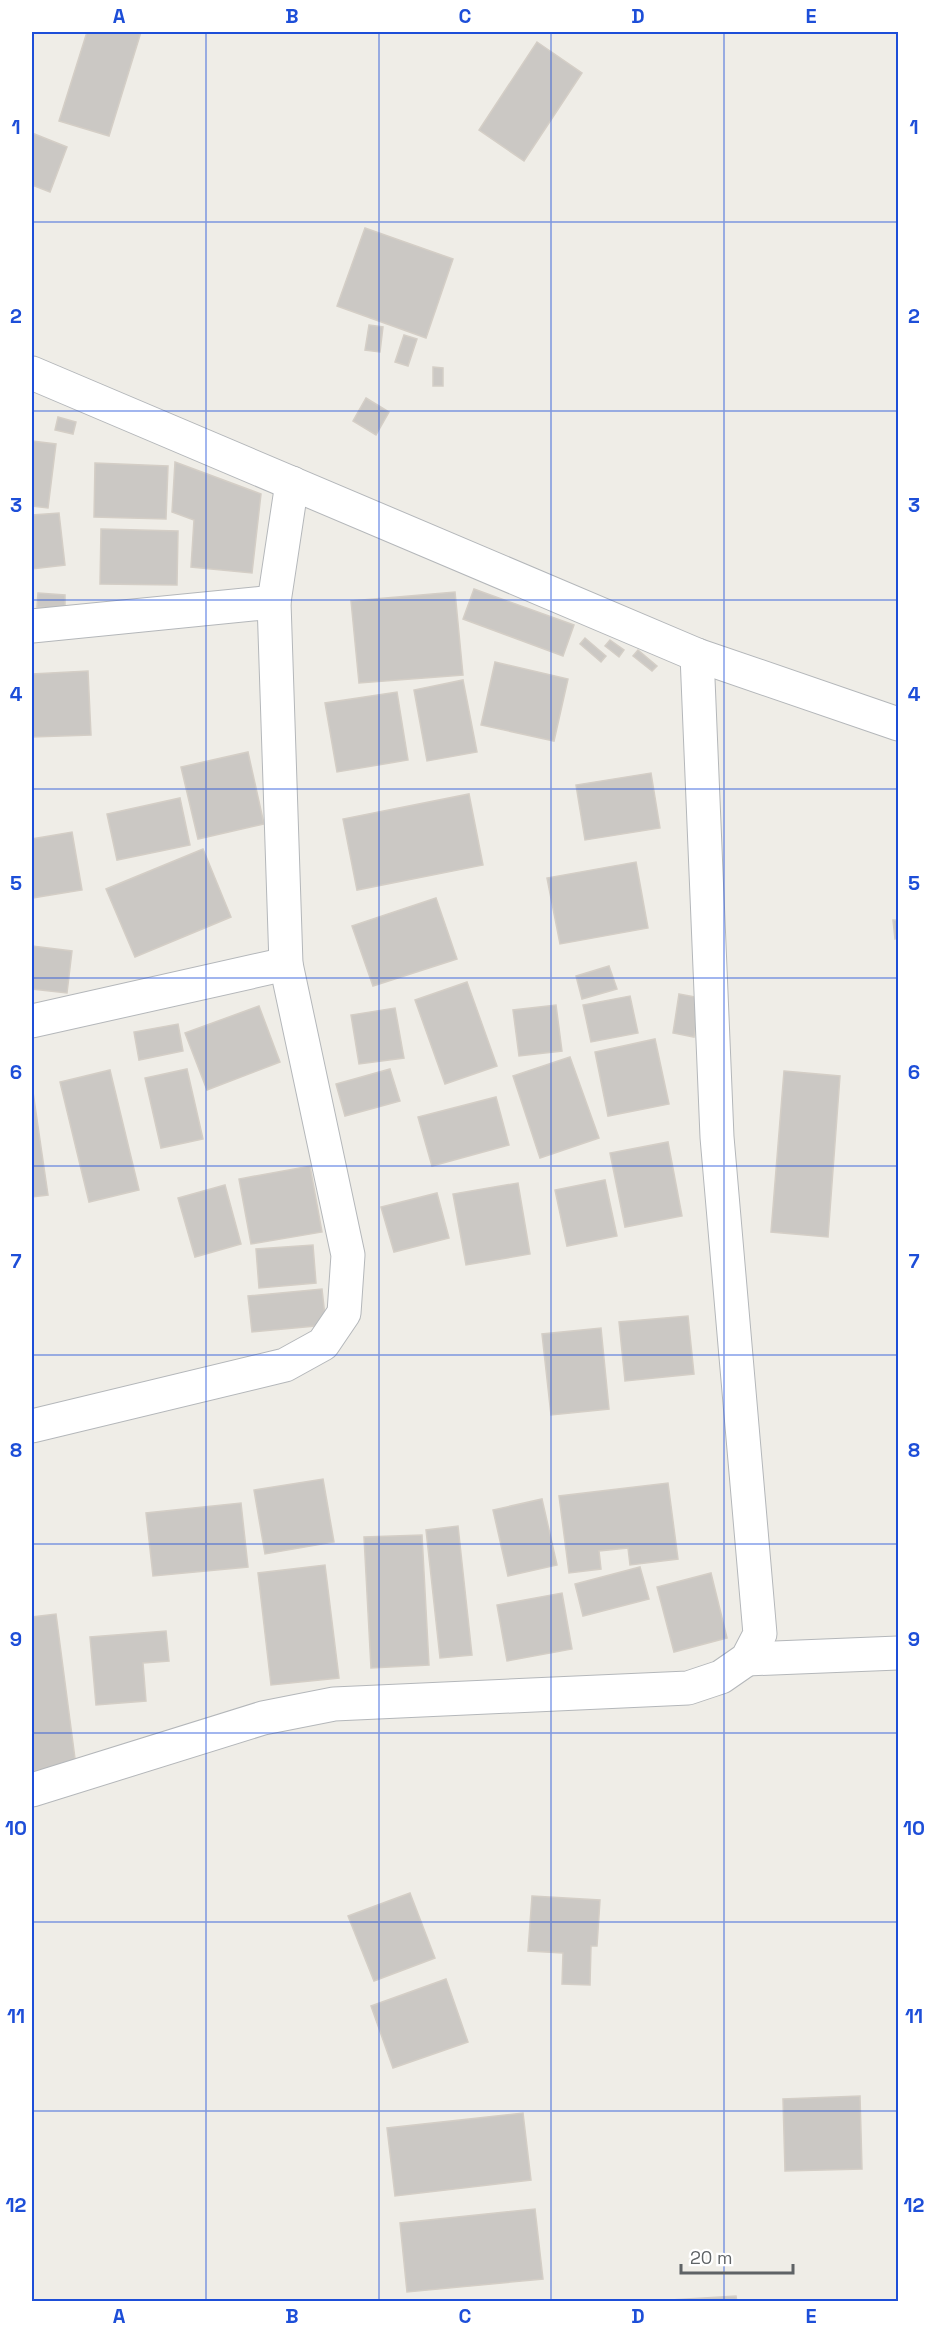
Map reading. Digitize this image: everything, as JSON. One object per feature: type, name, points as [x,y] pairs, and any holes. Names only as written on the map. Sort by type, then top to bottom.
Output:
[{"type":"street","points":[[32,373],[697,655],[898,724]]},
{"type":"street","points":[[32,1426],[285,1365],[323,1344],[344,1312],[348,1255],[286,964],[274,602],[292,483]]},
{"type":"street","points":[[32,626],[274,602]]},
{"type":"street","points":[[32,1790],[263,1718],[334,1704],[688,1688],[721,1677],[747,1659],[759,1634],[717,1137],[697,655]]},
{"type":"street","points":[[32,1021],[286,964]]},
{"type":"street","points":[[747,1659],[898,1653]]},
{"type":"building","points":[[87,32],[141,32],[109,136],[59,121]]},
{"type":"building","points":[[537,42],[582,73],[524,161],[479,130]]},
{"type":"building","points":[[32,133],[67,147],[50,192],[32,185]]},
{"type":"building","points":[[365,228],[453,259],[426,338],[337,306]]},
{"type":"building","points":[[369,325],[383,327],[380,352],[365,350]]},
{"type":"building","points":[[404,335],[417,339],[408,366],[395,362]]},
{"type":"building","points":[[433,367],[443,368],[443,386],[433,386]]},
{"type":"building","points":[[366,398],[389,412],[376,435],[353,421]]},
{"type":"building","points":[[58,417],[76,422],[73,434],[55,430]]},
{"type":"building","points":[[32,441],[56,444],[48,508],[32,506]]},
{"type":"building","points":[[175,462],[261,494],[252,573],[191,567],[194,520],[172,512]]},
{"type":"building","points":[[95,463],[168,466],[166,519],[94,517]]},
{"type":"building","points":[[59,513],[65,565],[32,569],[32,515]]},
{"type":"building","points":[[101,529],[178,531],[177,585],[100,584]]},
{"type":"building","points":[[474,589],[574,625],[563,656],[463,619]]},
{"type":"building","points":[[455,592],[463,675],[359,683],[351,601]]},
{"type":"building","points":[[38,593],[65,595],[65,609],[37,607]]},
{"type":"building","points":[[585,638],[606,656],[601,662],[580,644]]},
{"type":"building","points":[[610,640],[624,650],[619,657],[605,646]]},
{"type":"building","points":[[638,650],[657,666],[652,671],[633,656]]},
{"type":"building","points":[[495,662],[568,679],[554,741],[481,725]]},
{"type":"building","points":[[88,671],[91,735],[32,737],[32,674]]},
{"type":"building","points":[[463,680],[477,752],[427,761],[414,690]]},
{"type":"building","points":[[397,692],[408,760],[337,772],[325,703]]},
{"type":"building","points":[[248,752],[264,824],[198,839],[181,767]]},
{"type":"building","points":[[651,773],[660,828],[585,840],[576,785]]},
{"type":"building","points":[[469,794],[483,865],[357,890],[343,819]]},
{"type":"building","points":[[180,798],[190,845],[117,860],[107,814]]},
{"type":"building","points":[[72,832],[82,890],[32,898],[32,839]]},
{"type":"building","points":[[203,849],[231,917],[135,957],[106,889]]},
{"type":"building","points":[[636,862],[648,928],[560,944],[547,878]]},
{"type":"building","points":[[436,898],[457,959],[373,986],[352,926]]},
{"type":"building","points":[[893,920],[898,920],[898,938],[895,939]]},
{"type":"building","points":[[32,946],[72,951],[67,993],[32,989]]},
{"type":"building","points":[[609,966],[617,989],[582,999],[576,976]]},
{"type":"building","points":[[467,982],[497,1066],[445,1084],[415,1000]]},
{"type":"building","points":[[679,994],[701,998],[694,1037],[673,1033]]},
{"type":"building","points":[[630,996],[638,1033],[591,1042],[583,1005]]},
{"type":"building","points":[[556,1005],[562,1051],[519,1056],[513,1010]]},
{"type":"building","points":[[259,1006],[280,1062],[207,1090],[185,1033]]},
{"type":"building","points":[[395,1008],[404,1058],[359,1064],[351,1015]]},
{"type":"building","points":[[178,1024],[183,1051],[139,1060],[134,1032]]},
{"type":"building","points":[[655,1039],[669,1104],[608,1116],[595,1052]]},
{"type":"building","points":[[570,1057],[599,1138],[540,1158],[513,1076]]},
{"type":"building","points":[[187,1069],[203,1139],[161,1148],[145,1078]]},
{"type":"building","points":[[390,1069],[400,1101],[345,1116],[336,1084]]},
{"type":"building","points":[[110,1070],[139,1190],[89,1202],[60,1082]]},
{"type":"building","points":[[784,1071],[840,1076],[828,1237],[771,1232]]},
{"type":"building","points":[[32,1085],[48,1195],[32,1197]]},
{"type":"building","points":[[496,1097],[509,1145],[432,1166],[418,1117]]},
{"type":"building","points":[[668,1142],[682,1216],[625,1227],[610,1153]]},
{"type":"building","points":[[310,1166],[322,1232],[251,1244],[239,1179]]},
{"type":"building","points":[[605,1180],[617,1236],[567,1246],[555,1190]]},
{"type":"building","points":[[518,1183],[530,1254],[466,1265],[453,1194]]},
{"type":"building","points":[[225,1185],[241,1244],[195,1257],[178,1198]]},
{"type":"building","points":[[437,1193],[449,1238],[394,1252],[381,1207]]},
{"type":"building","points":[[313,1245],[316,1283],[259,1288],[256,1249]]},
{"type":"building","points":[[322,1289],[326,1325],[252,1332],[248,1296]]},
{"type":"building","points":[[688,1316],[694,1374],[625,1381],[619,1322]]},
{"type":"building","points":[[601,1328],[609,1409],[551,1415],[542,1334]]},
{"type":"building","points":[[323,1479],[334,1542],[265,1554],[254,1490]]},
{"type":"building","points":[[668,1483],[678,1559],[630,1565],[628,1548],[599,1551],[601,1569],[569,1573],[559,1496]]},
{"type":"building","points":[[542,1499],[557,1565],[508,1576],[493,1510]]},
{"type":"building","points":[[241,1503],[248,1567],[153,1576],[146,1513]]},
{"type":"building","points":[[458,1526],[472,1655],[440,1658],[426,1530]]},
{"type":"building","points":[[422,1535],[429,1665],[371,1668],[364,1537]]},
{"type":"building","points":[[325,1565],[339,1678],[271,1685],[258,1573]]},
{"type":"building","points":[[640,1567],[649,1599],[583,1616],[575,1584]]},
{"type":"building","points":[[711,1573],[727,1638],[674,1652],[657,1587]]},
{"type":"building","points":[[562,1593],[572,1649],[507,1661],[497,1605]]},
{"type":"building","points":[[56,1614],[76,1766],[32,1771],[32,1617]]},
{"type":"building","points":[[166,1631],[169,1661],[143,1663],[146,1701],[96,1705],[90,1637]]},
{"type":"building","points":[[410,1893],[435,1958],[374,1981],[348,1916]]},
{"type":"building","points":[[532,1896],[600,1900],[597,1946],[591,1946],[590,1985],[562,1984],[563,1953],[528,1951]]},
{"type":"building","points":[[446,1979],[468,2042],[393,2068],[371,2006]]},
{"type":"building","points":[[860,2096],[862,2169],[785,2171],[783,2099]]},
{"type":"building","points":[[523,2113],[531,2180],[395,2196],[387,2128]]},
{"type":"building","points":[[535,2209],[543,2279],[407,2292],[400,2223]]},
{"type":"building","points":[[736,2296],[737,2302],[670,2300]]}]
